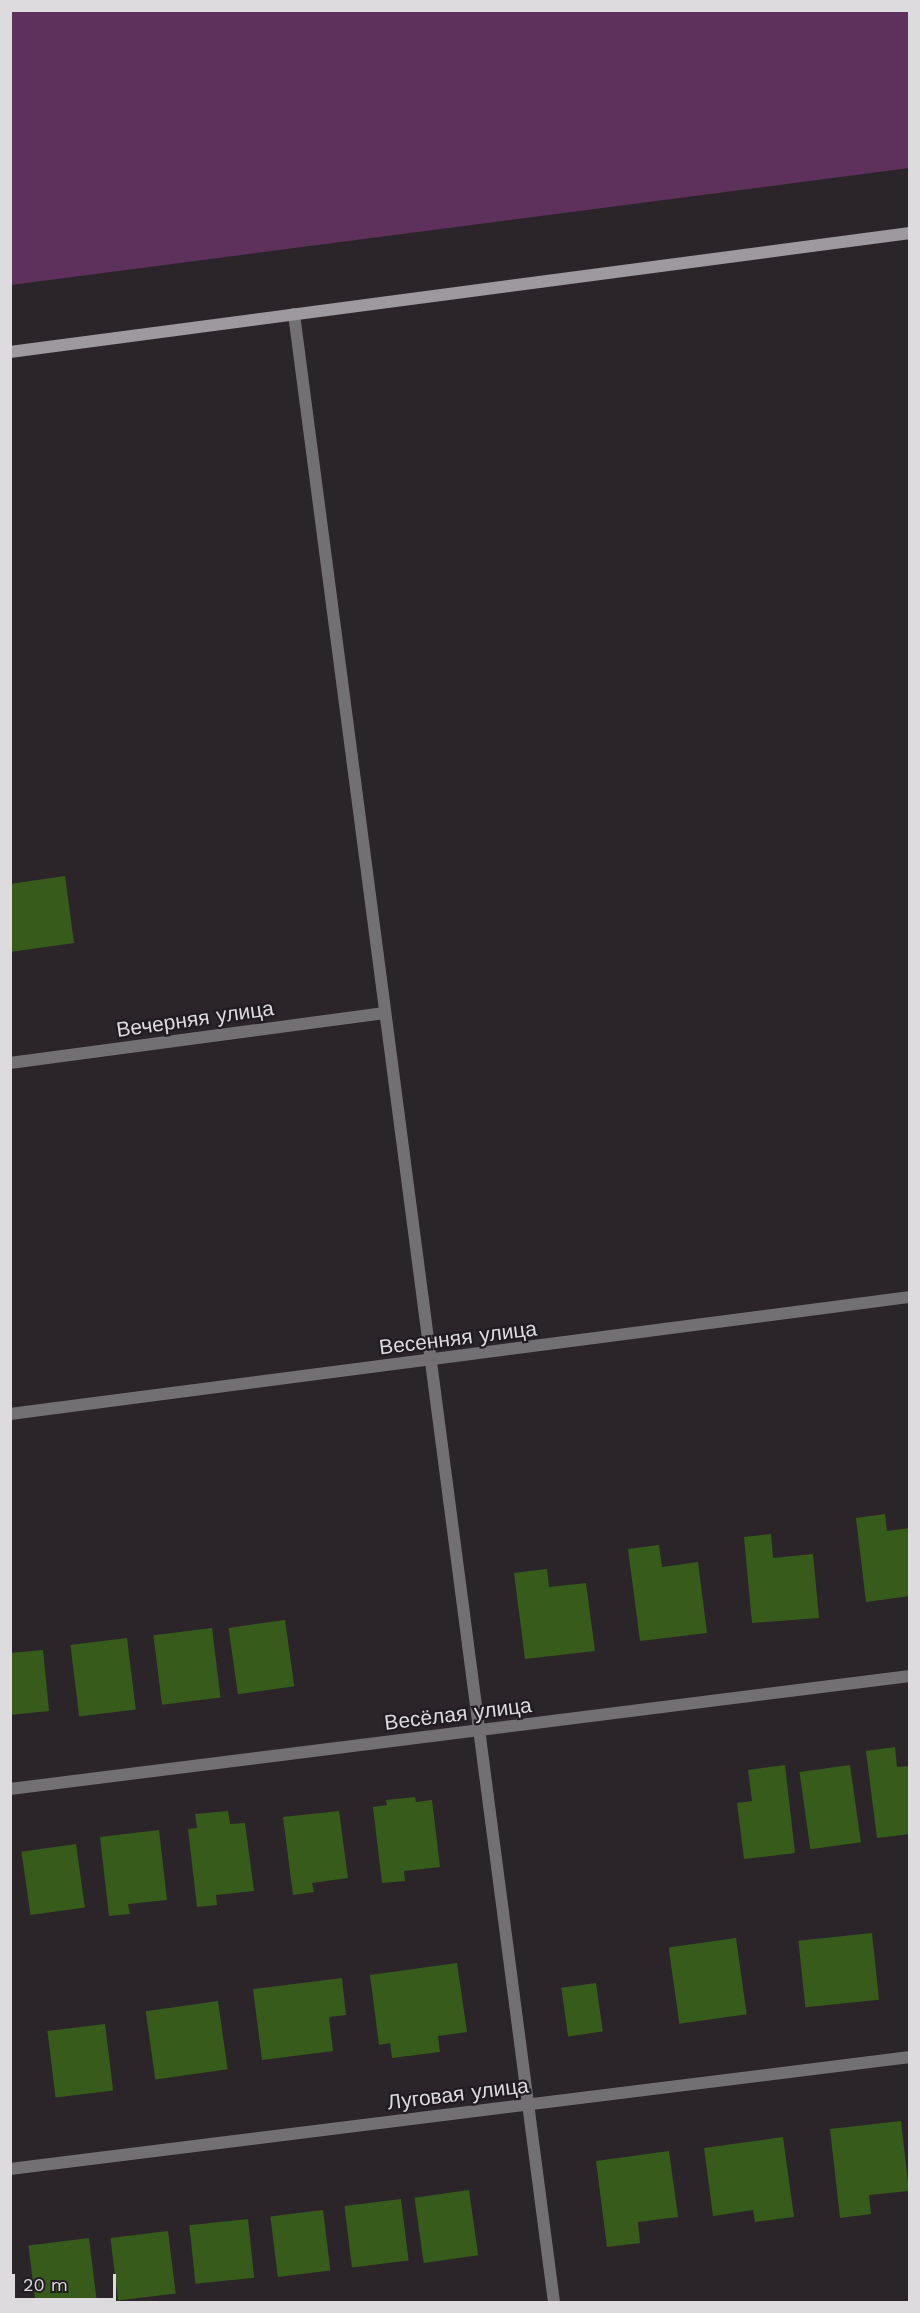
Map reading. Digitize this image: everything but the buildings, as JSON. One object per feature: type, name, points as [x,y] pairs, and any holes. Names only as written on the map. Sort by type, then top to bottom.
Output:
[{"type":"main road","points":[[10,352],[909,233]]},
{"type":"street","points":[[294,314],[554,2302]]},
{"type":"street","name":"Вечерняя улица","points":[[10,1063],[385,1013]]},
{"type":"street","name":"Весенняя улица","points":[[10,1414],[431,1362],[909,1297]]},
{"type":"street","name":"Весёлая улица","points":[[10,1789],[909,1676]]},
{"type":"street","name":"Луговая улица","points":[[10,2169],[909,2057]]},
{"type":"shaded area","points":[[10,11],[909,11],[909,168],[11,285]]}]
